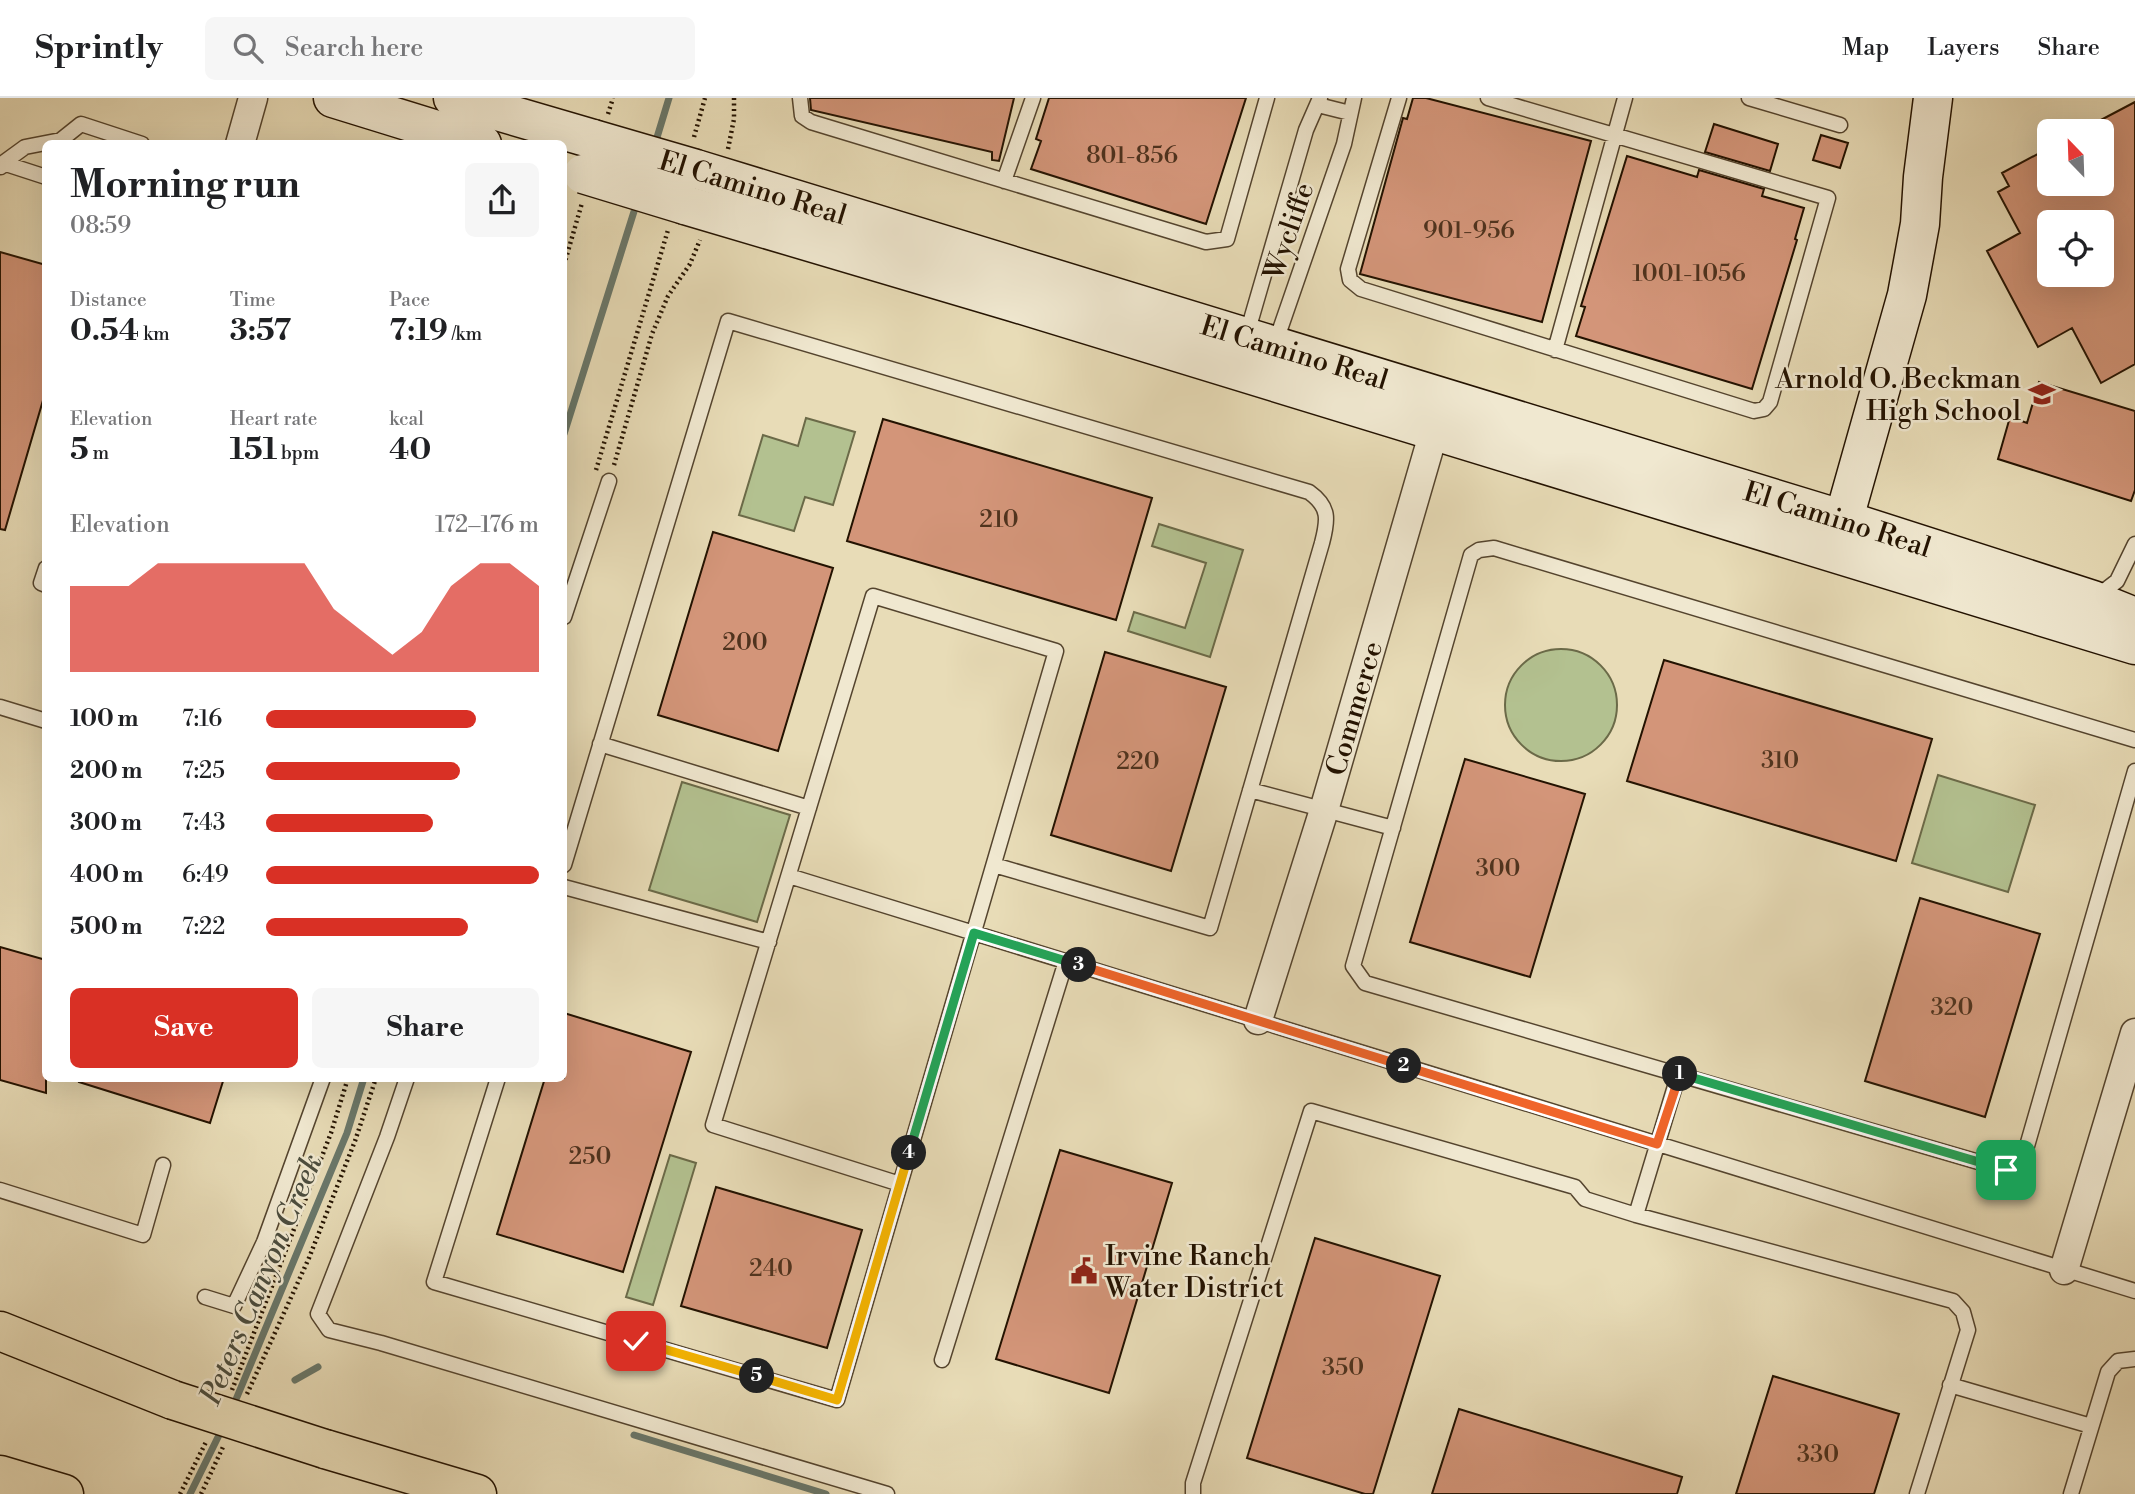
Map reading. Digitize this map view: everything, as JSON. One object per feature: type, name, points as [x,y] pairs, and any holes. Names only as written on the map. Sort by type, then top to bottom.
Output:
[{"type":"highway","points":[[0,1331],[173,1400]]},
{"type":"highway","points":[[0,1354],[173,1400],[477,1494]]},
{"type":"highway","points":[[0,1475],[64,1494]]},
{"type":"main road","points":[[333,98],[469,140]]},
{"type":"main road","name":"El Camino Real","points":[[453,98],[539,140]]},
{"type":"main road","points":[[1839,537],[1907,295],[1920,224],[1933,98]]},
{"type":"main road","name":"El Camino Real","points":[[580,160],[695,189],[1839,537],[2135,645]]},
{"type":"main road","name":"El Camino Real","points":[[1839,537],[2093,600],[2135,617]]},
{"type":"street","points":[[241,140],[253,98]]},
{"type":"street","name":"Commerce","points":[[1258,1020],[1324,810],[1438,414]]},
{"type":"street","points":[[2064,1270],[2135,1033]]},
{"type":"lane","points":[[800,98],[802,116],[811,122],[1206,242],[1227,239],[1267,98]]},
{"type":"lane","points":[[1004,181],[1033,98]]},
{"type":"lane","name":"Wycliffe","points":[[1255,358],[1344,144],[1354,98]]},
{"type":"lane","points":[[1399,98],[1348,269],[1350,280],[1361,289],[1555,351],[1754,411],[1764,409],[1770,402],[1828,198],[1488,98]]},
{"type":"lane","points":[[1555,351],[1625,98]]},
{"type":"lane","points":[[1749,98],[1840,125]]},
{"type":"lane","points":[[1319,101],[1349,113]]},
{"type":"lane","name":"Wycliffe","points":[[1255,358],[1306,130],[1319,101]]},
{"type":"lane","points":[[61,140],[81,124],[130,140]]},
{"type":"lane","points":[[2,166],[25,147],[42,144]]},
{"type":"lane","points":[[2,166],[42,176]]},
{"type":"lane","points":[[567,855],[728,321],[1310,492],[1319,499],[1326,512],[1326,526],[1210,928],[994,865]]},
{"type":"lane","points":[[567,608],[609,481]]},
{"type":"lane","points":[[2093,600],[2117,581],[2135,544]]},
{"type":"lane","points":[[2135,740],[1494,548],[1479,550],[1471,555],[1353,966],[1365,983],[2006,1170],[2021,1164],[2028,1146],[2135,771]]},
{"type":"lane","points":[[497,1082],[435,1282],[837,1400],[1056,651],[873,596],[713,1125],[900,1184]]},
{"type":"lane","points":[[0,707],[42,720]]},
{"type":"lane","points":[[600,744],[809,808]]},
{"type":"lane","points":[[1250,790],[1392,828]]},
{"type":"lane","points":[[789,876],[2135,1291]]},
{"type":"lane","points":[[567,888],[769,942]]},
{"type":"lane","points":[[942,1360],[1066,961]]},
{"type":"lane","points":[[1636,1215],[1679,1073]]},
{"type":"lane","points":[[205,1297],[234,1306],[264,1242],[322,1082]]},
{"type":"lane","points":[[406,1082],[318,1314],[329,1331],[381,1343],[887,1494]]},
{"type":"lane","points":[[1193,1494],[1193,1483],[1311,1111],[1575,1186],[1585,1199],[1636,1215],[1953,1301],[1963,1312],[1968,1330],[1917,1494]]},
{"type":"lane","points":[[0,1190],[143,1235],[163,1165]]},
{"type":"lane","points":[[2071,1494],[2108,1372],[2118,1361],[2135,1359]]},
{"type":"lane","points":[[1950,1385],[2091,1426]]},
{"type":"path","points":[[609,481],[652,334],[668,296],[690,264],[705,98]]},
{"type":"path","points":[[594,476],[695,189],[734,119],[734,98]]},
{"type":"path","points":[[244,1361],[331,1133],[347,1082]]},
{"type":"path","points":[[242,1406],[309,1258],[355,1141],[375,1082]]},
{"type":"path","points":[[201,1494],[224,1444]]},
{"type":"green space","points":[[806,418],[855,432],[833,505],[805,497],[794,531],[739,515],[763,435],[798,446]]},
{"type":"green space","points":[[1159,524],[1243,550],[1210,657],[1128,631],[1134,612],[1185,628],[1206,563],[1152,546]]},
{"type":"green space","points":[[1561,649],[1582,653],[1601,665],[1613,684],[1617,705],[1613,726],[1601,745],[1582,757],[1561,761],[1540,757],[1521,745],[1509,726],[1505,705],[1509,684],[1521,665],[1540,653]]},
{"type":"green space","points":[[1938,775],[2035,805],[2008,892],[1912,863]]},
{"type":"green space","points":[[682,782],[790,815],[757,922],[649,890]]},
{"type":"green space","points":[[670,1155],[696,1163],[653,1305],[626,1297]]},
{"type":"building","points":[[810,98],[1014,98],[999,161],[992,160],[992,152],[811,110]]},
{"type":"building","points":[[1049,98],[1246,98],[1206,224],[1031,169],[1041,141],[1036,139]]},
{"type":"building","points":[[1413,98],[1426,98],[1591,141],[1542,322],[1360,274],[1403,118],[1407,119]]},
{"type":"building","points":[[2135,102],[2135,364],[2101,383],[2072,328],[2038,347],[1987,251],[2020,233],[1998,192],[2009,186],[2002,173],[2037,154],[2037,196],[2114,196],[2114,119],[2103,119]]},
{"type":"building","points":[[1714,124],[1778,144],[1770,171],[1705,152]]},
{"type":"building","points":[[1821,135],[1848,143],[1840,168],[1813,160]]},
{"type":"building","points":[[1627,156],[1697,177],[1699,170],[1764,189],[1762,196],[1804,208],[1795,239],[1797,240],[1752,389],[1576,336],[1585,307],[1581,306]]},
{"type":"building","points":[[0,252],[42,264],[42,404],[5,530],[0,529]]},
{"type":"building","points":[[2039,382],[2135,411],[2135,490],[2131,501],[1998,459],[2010,417],[2027,423]]},
{"type":"building","points":[[883,419],[1152,498],[1116,620],[847,541]]},
{"type":"building","points":[[713,532],[833,568],[778,751],[658,715]]},
{"type":"building","points":[[1105,652],[1226,687],[1171,871],[1051,835]]},
{"type":"building","points":[[1664,660],[1932,739],[1896,861],[1627,781]]},
{"type":"building","points":[[1465,759],[1585,794],[1530,977],[1410,942]]},
{"type":"building","points":[[1920,898],[2040,934],[1985,1117],[1865,1081]]},
{"type":"building","points":[[0,947],[42,959],[42,1082],[46,1082],[46,1093],[0,1080]]},
{"type":"building","points":[[567,1014],[691,1052],[623,1272],[497,1234],[544,1082],[567,1082]]},
{"type":"building","points":[[79,1082],[223,1082],[210,1123]]},
{"type":"building","name":"Irvine Ranch Water District","points":[[1060,1150],[1172,1183],[1109,1393],[996,1359]]},
{"type":"building","points":[[716,1187],[862,1230],[827,1348],[681,1306]]},
{"type":"building","points":[[1315,1238],[1440,1276],[1373,1494],[1365,1494],[1247,1458]]},
{"type":"building","points":[[1773,1376],[1899,1414],[1874,1494],[1736,1494]]},
{"type":"building","points":[[1459,1409],[1682,1477],[1677,1494],[1432,1494]]},
{"type":"waterway","name":"Peters Canyon Creek","points":[[655,144],[669,98]]},
{"type":"waterway","name":"Peters Canyon Creek","points":[[567,424],[637,202]]},
{"type":"waterway","name":"Peters Canyon Creek","points":[[232,1409],[347,1133],[363,1082]]},
{"type":"waterway","points":[[295,1380],[318,1367]]},
{"type":"waterway","name":"Peters Canyon Creek","points":[[190,1494],[222,1429]]},
{"type":"waterway","points":[[634,1435],[826,1494]]},
{"type":"place","name":"Arnold O. Beckman High School","points":[[2042,394]]},
{"type":"place","name":"Irvine Ranch Water District","points":[[1084,1271]]},
{"type":"route","points":[[636,1341],[837,1400],[974,933],[1657,1144],[1679,1073],[2006,1170]]}]
